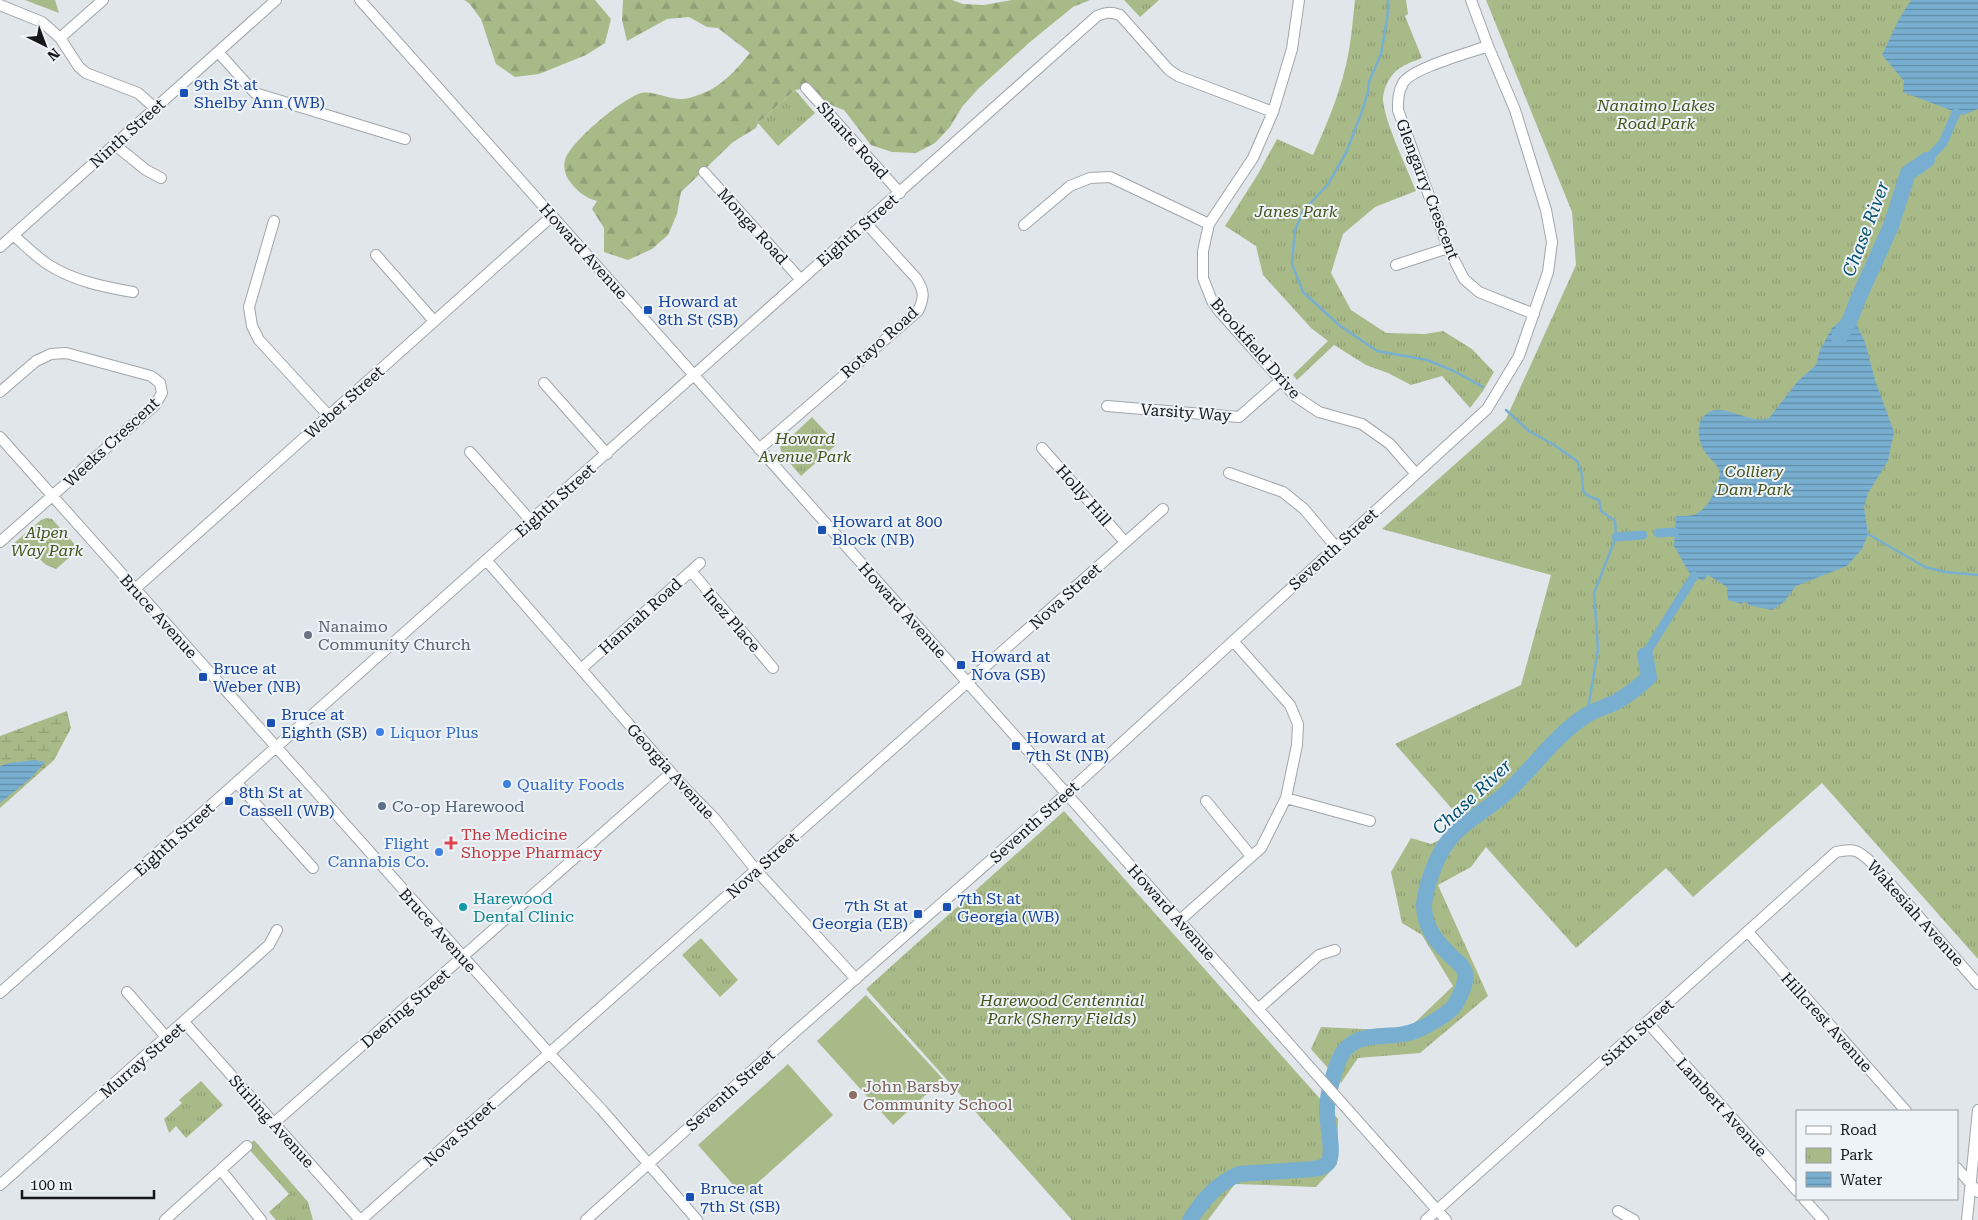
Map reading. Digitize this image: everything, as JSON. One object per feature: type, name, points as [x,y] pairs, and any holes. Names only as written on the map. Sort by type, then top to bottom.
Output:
[{"type":"street","points":[[60,38],[103,0]]},
{"type":"street","name":"Ninth Street","points":[[0,247],[276,0]]},
{"type":"street","name":"Howard Avenue","points":[[360,0],[1446,1220]]},
{"type":"street","name":"Brookfield Drive","points":[[1299,0],[1292,49],[1274,112],[1253,158],[1209,224],[1202,251],[1203,278],[1212,301],[1295,396],[1318,412],[1362,424],[1390,444],[1416,474]]},
{"type":"street","name":"Seventh Street","points":[[586,1220],[787,1039],[1066,794],[1487,409],[1519,356],[1548,272],[1552,242],[1546,210],[1515,110],[1471,0]]},
{"type":"street","points":[[0,5],[42,22],[60,38],[79,67],[86,73],[138,93],[155,108]]},
{"type":"street","name":"Eighth Street","points":[[0,993],[1097,16],[1113,12],[1120,15],[1169,70],[1178,76],[1274,112]]},
{"type":"street","name":"Glengarry Crescent","points":[[1488,46],[1415,72],[1404,82],[1398,93],[1398,110],[1448,248],[1464,279],[1479,292],[1534,314]]},
{"type":"street","points":[[218,52],[255,93],[405,139]]},
{"type":"street","name":"Shante Road","points":[[806,88],[900,192]]},
{"type":"street","points":[[115,144],[146,170],[161,178]]},
{"type":"street","name":"Monga Road","points":[[704,172],[801,280]]},
{"type":"street","points":[[1024,226],[1070,186],[1090,178],[1110,177],[1209,224]]},
{"type":"street","name":"Weber Street","points":[[135,588],[552,216]]},
{"type":"street","points":[[274,221],[249,307],[252,326],[259,340],[329,416]]},
{"type":"street","name":"Rotayo Road","points":[[759,449],[918,311],[923,302],[922,287],[865,222]]},
{"type":"street","points":[[13,235],[48,265],[75,278],[104,287],[133,292]]},
{"type":"street","points":[[1396,265],[1448,248]]},
{"type":"street","points":[[376,255],[434,321]]},
{"type":"street","name":"Weeks Crescent","points":[[0,392],[36,361],[51,354],[66,353],[151,376],[160,383],[162,393],[155,405],[0,542]]},
{"type":"street","name":"Varsity Way","points":[[1108,406],[1238,417],[1281,380]]},
{"type":"street","points":[[544,383],[607,454]]},
{"type":"street","name":"Bruce Avenue","points":[[0,437],[549,1054],[602,1110],[697,1220]]},
{"type":"street","name":"Holly Hill","points":[[1042,448],[1125,542]]},
{"type":"street","points":[[470,452],[531,521]]},
{"type":"street","points":[[1229,473],[1283,492],[1304,509],[1336,547]]},
{"type":"street","name":"Nova Street","points":[[360,1220],[1163,509]]},
{"type":"street","name":"Georgia Avenue","points":[[486,561],[671,773],[715,819],[756,870],[856,979]]},
{"type":"street","name":"Hannah Road","points":[[581,669],[700,563]]},
{"type":"street","name":"Inez Place","points":[[690,571],[773,668]]},
{"type":"street","points":[[1180,921],[1261,848],[1286,798],[1297,745],[1298,724],[1290,705],[1233,641]]},
{"type":"street","name":"Deering Street","points":[[274,1123],[671,773]]},
{"type":"street","points":[[237,783],[313,868]]},
{"type":"street","points":[[1286,798],[1370,822]]},
{"type":"street","points":[[1206,801],[1251,856]]},
{"type":"street","name":"Sixth Street","points":[[1426,1220],[1648,1023],[1836,852],[1849,849]]},
{"type":"street","name":"Wakesiah Avenue","points":[[1849,849],[1859,851],[1872,863],[1978,984]]},
{"type":"street","name":"Murray Street","points":[[0,1185],[269,946],[277,930]]},
{"type":"street","name":"Hillcrest Avenue","points":[[1748,932],[1905,1110]]},
{"type":"street","points":[[1258,1009],[1319,955],[1335,950]]},
{"type":"street","points":[[127,992],[167,1038]]},
{"type":"street","name":"Stirling Avenue","points":[[184,1022],[360,1220]]},
{"type":"street","name":"Lambert Avenue","points":[[1648,1023],[1796,1190]]},
{"type":"street","points":[[1967,1220],[1978,1110]]},
{"type":"street","points":[[164,1220],[247,1146]]},
{"type":"street","points":[[1958,1169],[1978,1192]]},
{"type":"street","points":[[221,1170],[261,1220]]},
{"type":"street","points":[[1805,1200],[1823,1220]]},
{"type":"street","points":[[1618,1211],[1634,1220]]},
{"type":"green space","points":[[25,0],[55,0],[59,13]]},
{"type":"green space","points":[[464,0],[595,0],[611,19],[605,43],[586,55],[539,74],[515,77],[496,64],[481,19],[469,3]]},
{"type":"green space","points":[[623,0],[952,0],[963,4],[984,5],[1012,0],[1090,0],[1073,7],[1030,42],[978,89],[962,107],[950,127],[935,143],[916,153],[892,152],[871,145],[844,110],[823,102],[807,88],[795,90],[758,123],[756,128],[733,142],[681,192],[677,214],[668,235],[652,249],[628,260],[604,252],[604,228],[592,209],[597,201],[580,193],[566,175],[564,162],[569,152],[587,132],[622,103],[645,92],[682,99],[701,94],[722,82],[750,53],[718,28],[707,27],[689,17],[667,19],[627,41],[622,20]]},
{"type":"green space","points":[[1124,0],[1159,0],[1140,17]]},
{"type":"green space","name":"Janes Park","points":[[1355,0],[1406,0],[1408,14],[1405,16],[1422,58],[1395,72],[1386,85],[1383,100],[1392,133],[1416,191],[1375,207],[1343,234],[1331,273],[1351,310],[1386,333],[1425,334],[1443,331],[1472,349],[1494,372],[1470,408],[1442,376],[1411,385],[1388,373],[1366,365],[1334,345],[1297,380],[1293,375],[1328,341],[1311,328],[1263,275],[1256,246],[1225,226],[1258,174],[1277,139],[1313,155],[1343,77],[1350,44]]},
{"type":"green space","name":"Colliery Dam Park","points":[[1486,0],[1978,0],[1978,959],[1822,783],[1693,897],[1666,868],[1576,948],[1486,847],[1471,867],[1438,885],[1488,996],[1420,1053],[1358,1058],[1341,1083],[1311,1049],[1321,1027],[1406,1031],[1453,986],[1422,935],[1402,923],[1391,872],[1411,838],[1431,844],[1468,827],[1395,744],[1521,685],[1551,575],[1382,529],[1506,419],[1576,265],[1572,212]]},
{"type":"green space","points":[[795,90],[815,113],[778,146],[758,123]]},
{"type":"green space","name":"Howard Avenue Park","points":[[812,417],[837,444],[801,476],[782,454],[780,447]]},
{"type":"green space","name":"Alpen Way Park","points":[[46,518],[52,519],[79,549],[56,569],[46,565],[32,552],[22,551],[13,544],[41,520]]},
{"type":"green space","points":[[67,711],[71,728],[54,760],[0,808],[0,736]]},
{"type":"green space","name":"Harewood Centennial Park (Sherry Fields)","points":[[1064,811],[1338,1119],[1337,1164],[1316,1187],[1235,1184],[1208,1220],[1072,1220],[866,989]]},
{"type":"green space","points":[[701,938],[738,980],[720,997],[682,955]]},
{"type":"green space","points":[[866,995],[943,1079],[893,1125],[817,1041]]},
{"type":"green space","points":[[788,1064],[833,1115],[743,1196],[698,1145]]},
{"type":"green space","points":[[201,1081],[223,1105],[186,1138],[176,1126],[169,1133],[164,1119],[182,1103],[179,1100]]},
{"type":"green space","points":[[254,1140],[308,1202],[313,1220],[276,1220],[269,1212],[289,1194],[247,1147]]},
{"type":"water","points":[[1911,0],[1978,0],[1978,109],[1963,115],[1903,92],[1904,81],[1882,55],[1899,19]]},
{"type":"water","points":[[1850,320],[1857,325],[1865,342],[1875,380],[1894,432],[1888,461],[1868,493],[1864,507],[1868,534],[1862,549],[1847,566],[1796,586],[1784,602],[1772,610],[1748,605],[1748,603],[1743,602],[1742,604],[1728,600],[1727,587],[1708,575],[1703,581],[1690,574],[1674,546],[1676,516],[1694,515],[1703,509],[1713,495],[1720,474],[1717,465],[1704,451],[1700,441],[1699,429],[1702,419],[1711,411],[1719,410],[1752,419],[1761,420],[1769,418],[1798,381],[1816,365],[1820,350],[1832,328],[1839,322]]},
{"type":"water","points":[[35,760],[45,762],[31,778],[0,803],[0,766]]},
{"type":"waterway","points":[[1388,0],[1388,13],[1381,54],[1369,82],[1361,114],[1346,153],[1328,184],[1304,210],[1295,230],[1292,264],[1303,292],[1339,325],[1377,351],[1427,360],[1454,371],[1483,387]]},
{"type":"waterway","points":[[1927,160],[1943,143],[1956,113]]},
{"type":"waterway","name":"Chase River","points":[[1839,338],[1850,320],[1891,226],[1908,173],[1927,160]]},
{"type":"waterway","points":[[1506,410],[1529,431],[1577,461],[1582,474],[1583,491],[1588,496],[1599,500],[1601,511],[1615,521],[1616,537],[1594,593],[1598,649],[1587,715]]},
{"type":"waterway","points":[[1658,533],[1675,532]]},
{"type":"waterway","points":[[1868,534],[1925,567],[1945,572],[1978,575]]},
{"type":"waterway","points":[[1616,537],[1643,535]]},
{"type":"waterway","name":"Chase River","points":[[1645,655],[1694,576]]},
{"type":"waterway","name":"Chase River","points":[[1190,1220],[1211,1193],[1223,1183],[1239,1174],[1313,1169],[1326,1165],[1329,1161],[1331,1150],[1327,1112],[1328,1098],[1335,1071],[1344,1051],[1350,1045],[1364,1038],[1404,1034],[1426,1026],[1447,1013],[1453,1007],[1463,989],[1465,981],[1463,968],[1433,936],[1425,915],[1424,907],[1428,883],[1442,850],[1459,830],[1504,795],[1562,734],[1589,714],[1612,704],[1645,681],[1649,677],[1645,655]]},
{"type":"place","name":"9th St at Shelby Ann (WB)","points":[[184,93]]},
{"type":"place","name":"Howard at 8th St (SB)","points":[[648,310]]},
{"type":"place","name":"Howard at 800 Block (NB)","points":[[822,530]]},
{"type":"place","name":"Nanaimo Community Church","points":[[308,635]]},
{"type":"place","name":"Howard at Nova (SB)","points":[[961,665]]},
{"type":"place","name":"Bruce at Weber (NB)","points":[[203,677]]},
{"type":"place","name":"Bruce at Eighth (SB)","points":[[271,723]]},
{"type":"place","name":"Liquor Plus","points":[[380,732]]},
{"type":"place","name":"Howard at 7th St (NB)","points":[[1016,746]]},
{"type":"place","name":"Quality Foods","points":[[507,784]]},
{"type":"place","name":"8th St at Cassell (WB)","points":[[229,801]]},
{"type":"place","name":"Co-op Harewood","points":[[382,806]]},
{"type":"place","name":"The Medicine Shoppe Pharmacy","points":[[451,843]]},
{"type":"place","name":"Flight Cannabis Co.","points":[[439,852]]},
{"type":"place","name":"Harewood Dental Clinic","points":[[463,907]]},
{"type":"place","name":"7th St at Georgia (WB)","points":[[947,907]]},
{"type":"place","name":"7th St at Georgia (EB)","points":[[918,914]]},
{"type":"place","name":"John Barsby Community School","points":[[853,1095]]},
{"type":"place","name":"Bruce at 7th St (SB)","points":[[690,1197]]},
{"type":"park label","name":"Nanaimo Lakes Road Park","points":[[1656,114]]}]
